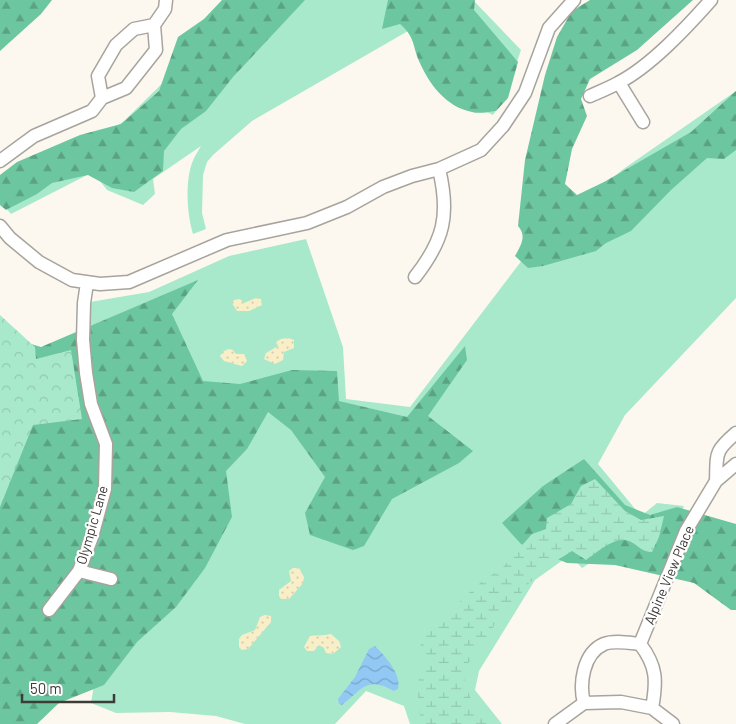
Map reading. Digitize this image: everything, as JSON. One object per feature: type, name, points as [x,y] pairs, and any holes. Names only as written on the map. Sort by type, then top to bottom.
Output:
[{"type":"street","points":[[0,161],[34,136],[92,111],[102,98],[126,88],[156,50],[154,25],[165,9],[166,0]]},
{"type":"street","points":[[0,226],[10,238],[39,262],[72,280],[100,284],[129,282],[228,240],[307,223],[348,207],[383,187],[412,176],[439,169],[481,150],[503,126],[525,93],[548,28],[574,0]]},
{"type":"street","points":[[590,96],[619,83],[665,47],[712,0]]},
{"type":"street","points":[[102,98],[98,76],[116,45],[134,29],[154,25]]},
{"type":"street","points":[[619,83],[643,122]]},
{"type":"street","points":[[415,277],[430,257],[444,222],[445,198],[439,169]]},
{"type":"street","name":"Olympic Lane","points":[[49,610],[79,571],[103,499],[106,444],[91,404],[86,373],[84,303],[87,283]]},
{"type":"street","name":"Alpine View Place","points":[[716,481],[716,458],[719,448],[736,433]]},
{"type":"street","name":"Alpine View Place","points":[[640,644],[686,531],[716,481],[736,464]]},
{"type":"street","points":[[79,571],[111,579]]},
{"type":"street","points":[[584,704],[581,693],[584,671],[590,656],[604,644],[640,644],[654,668],[656,686],[652,708]]},
{"type":"street","points":[[555,724],[584,704],[622,702],[652,708],[673,724]]},
{"type":"green space","points":[[0,0],[52,0],[41,14],[0,51]]},
{"type":"green space","points":[[222,0],[305,0],[233,77],[206,111],[181,129],[164,151],[163,171],[134,192],[112,188],[88,175],[52,183],[37,194],[6,210],[0,205],[0,175],[17,162],[80,135],[121,124],[159,91],[178,37],[204,19]]},
{"type":"green space","points":[[240,0],[473,0],[521,50],[506,92],[493,115],[436,89],[408,31],[252,121],[213,155],[207,162],[203,175],[202,213],[206,229],[193,234],[188,208],[188,180],[193,161],[201,146],[153,179],[155,194],[143,205],[107,190],[93,172],[11,214],[5,207],[124,121],[191,55]]},
{"type":"green space","points":[[388,0],[475,0],[474,10],[518,62],[508,98],[496,111],[481,113],[463,109],[446,100],[428,78],[419,61],[411,37],[405,29],[400,24],[382,29]]},
{"type":"green space","points":[[590,0],[693,0],[637,50],[590,79],[581,99],[587,116],[572,149],[565,184],[577,195],[604,182],[691,132],[736,91],[736,150],[724,159],[707,158],[671,190],[631,231],[606,243],[596,251],[543,266],[528,268],[515,256],[523,237],[518,226],[525,160],[545,75],[557,37],[572,11]]},
{"type":"green space","points":[[736,91],[736,298],[625,415],[598,464],[641,516],[657,503],[684,506],[656,569],[623,542],[582,568],[570,555],[535,580],[479,671],[475,690],[502,724],[410,724],[404,706],[366,691],[335,724],[245,724],[216,716],[170,712],[116,713],[91,703],[115,559],[101,422],[86,318],[90,302],[149,292],[229,256],[306,239],[343,347],[346,399],[410,407],[526,255],[622,170]]},
{"type":"green space","points":[[198,280],[172,314],[203,381],[240,384],[292,370],[337,371],[339,401],[407,417],[465,346],[467,360],[428,416],[473,451],[459,463],[392,499],[364,546],[353,550],[310,535],[305,513],[325,477],[291,430],[268,412],[247,449],[226,471],[232,517],[205,568],[176,607],[137,642],[104,685],[59,703],[37,724],[0,724],[0,327],[8,337],[41,347]]},
{"type":"green space","points":[[0,315],[35,347],[36,359],[71,350],[82,419],[33,425],[0,507]]},
{"type":"green space","points":[[584,459],[625,505],[650,515],[677,507],[736,524],[736,610],[731,610],[694,583],[615,565],[567,563],[521,544],[502,523],[543,486]]},
{"type":"green space","points":[[595,479],[625,511],[641,520],[664,516],[659,537],[652,552],[643,550],[631,542],[619,540],[607,545],[586,560],[572,551],[548,566],[524,588],[518,599],[501,609],[488,640],[463,669],[471,698],[478,711],[489,724],[421,724],[418,699],[419,679],[427,663],[420,648],[422,638],[476,586],[503,567],[532,534],[546,529],[547,518],[571,504],[581,486]]},
{"type":"sand","points":[[256,298],[261,299],[262,305],[249,311],[237,311],[232,303],[234,300],[240,299],[244,303]]},
{"type":"sand","points":[[288,338],[294,340],[294,348],[284,352],[283,360],[275,364],[264,359],[266,353],[278,346],[276,342]]},
{"type":"sand","points":[[229,349],[233,350],[236,354],[244,354],[247,361],[242,366],[224,361],[220,356]]},
{"type":"sand","points":[[293,568],[299,568],[304,577],[303,583],[289,599],[281,599],[279,590],[291,581],[289,571]]},
{"type":"sand","points":[[265,615],[271,616],[271,622],[248,649],[242,650],[239,647],[239,639],[242,635],[255,630],[260,617]]},
{"type":"sand","points":[[331,634],[339,641],[341,647],[333,654],[326,653],[324,648],[319,645],[314,651],[307,651],[304,647],[310,636]]},
{"type":"water","points":[[375,646],[395,671],[399,683],[398,689],[394,691],[377,684],[371,684],[361,689],[342,705],[339,704],[338,699],[355,677],[369,649]]}]
